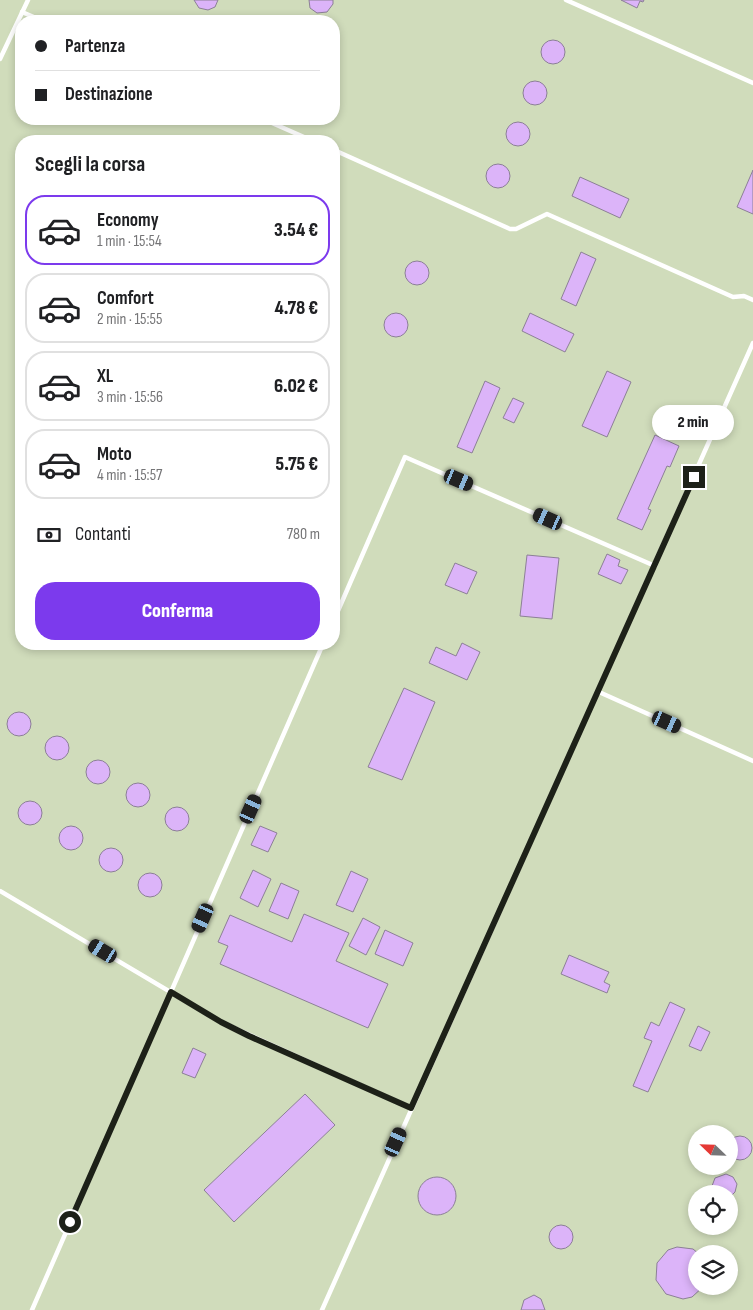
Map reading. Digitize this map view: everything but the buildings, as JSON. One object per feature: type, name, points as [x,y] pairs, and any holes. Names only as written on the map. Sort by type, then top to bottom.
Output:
[{"type":"lane","points":[[21,15],[28,0]]},
{"type":"lane","points":[[566,0],[753,83]]},
{"type":"lane","points":[[22,12],[29,15]]},
{"type":"lane","points":[[0,59],[15,27]]},
{"type":"lane","points":[[276,125],[299,135]]},
{"type":"lane","points":[[340,153],[510,229],[516,229],[547,214],[733,297],[744,296],[753,300]]},
{"type":"lane","points":[[322,1310],[753,343]]},
{"type":"lane","points":[[340,606],[405,457],[655,566]]},
{"type":"lane","points":[[32,1310],[320,650]]},
{"type":"lane","points":[[599,692],[753,761]]},
{"type":"lane","points":[[0,891],[221,1022],[411,1108]]},
{"type":"shaded area","points":[[0,0],[753,0],[753,1310],[0,1310]]},
{"type":"route","points":[[70,1222],[171,992],[221,1022],[249,1036],[411,1108],[694,477]]}]
